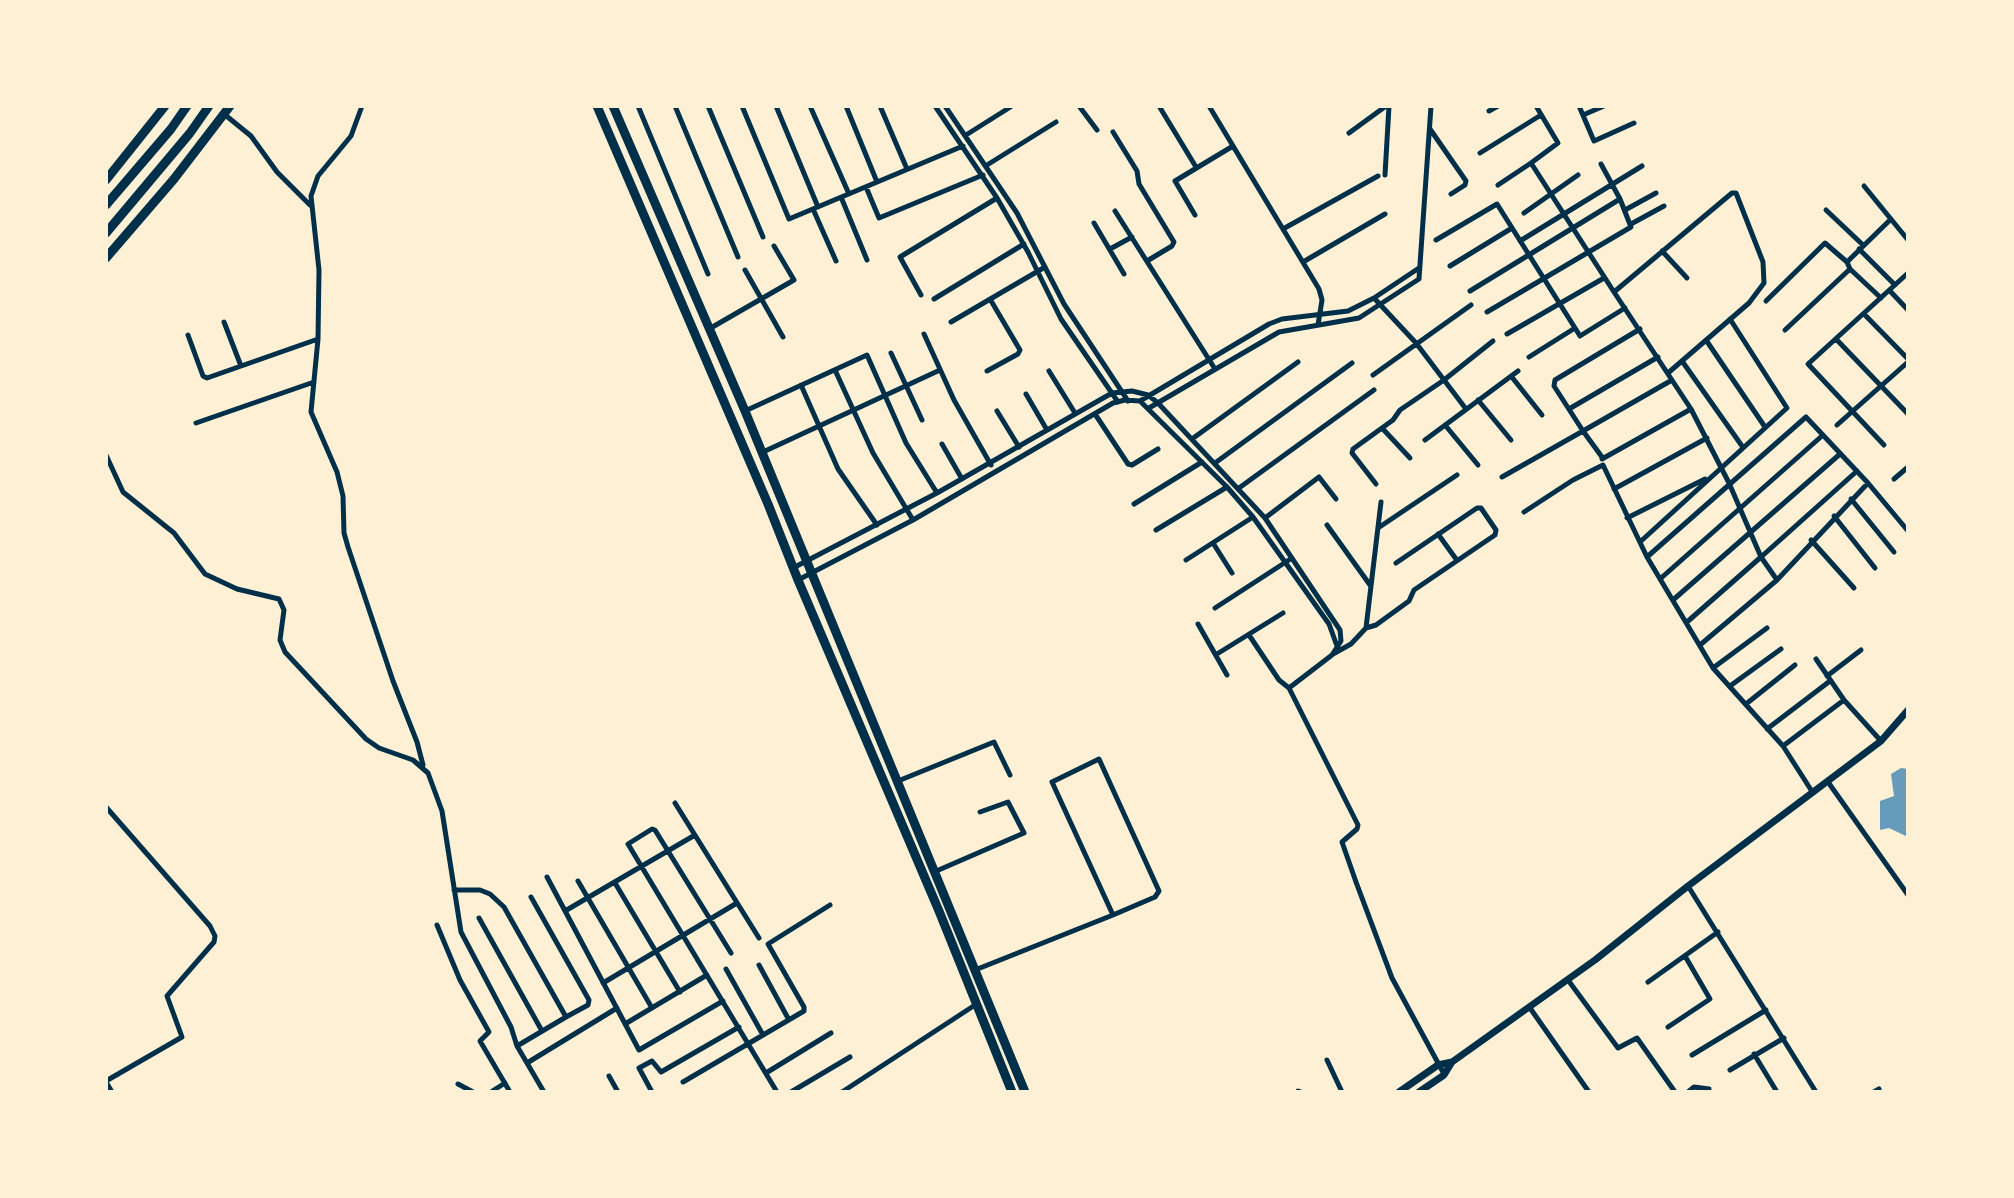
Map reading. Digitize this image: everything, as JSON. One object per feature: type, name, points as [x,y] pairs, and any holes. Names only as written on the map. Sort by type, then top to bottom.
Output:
[{"type":"highway","points":[[106,180],[165,106]]},
{"type":"highway","points":[[106,205],[187,106]]},
{"type":"highway","points":[[106,233],[209,106]]},
{"type":"highway","points":[[597,106],[838,670],[1012,1092]]},
{"type":"highway","points":[[613,106],[745,411],[1025,1092]]},
{"type":"highway","points":[[106,258],[174,179],[227,110]]},
{"type":"street","points":[[362,106],[351,136],[318,176],[312,189],[311,206],[319,259],[318,339],[311,412],[337,472],[343,496],[344,533],[348,547],[423,767],[434,783],[442,811],[461,932],[511,1027],[517,1046],[544,1092]]},
{"type":"street","points":[[638,106],[708,274]]},
{"type":"street","points":[[675,106],[738,257]]},
{"type":"street","points":[[708,106],[763,237]]},
{"type":"street","points":[[742,106],[788,219],[963,146]]},
{"type":"street","points":[[776,106],[836,261]]},
{"type":"street","points":[[810,106],[849,194]]},
{"type":"street","points":[[846,106],[877,182]]},
{"type":"street","points":[[880,106],[907,169]]},
{"type":"street","points":[[935,106],[1009,218],[1061,319],[1118,402]]},
{"type":"street","points":[[945,106],[1017,213],[1076,323],[1128,401]]},
{"type":"street","points":[[966,135],[1012,106]]},
{"type":"street","points":[[1079,106],[1097,130]]},
{"type":"street","points":[[1159,106],[1196,167]]},
{"type":"street","points":[[1209,106],[1319,289],[1322,300],[1318,325]]},
{"type":"street","points":[[1349,133],[1388,106]]},
{"type":"street","points":[[1385,175],[1388,106]]},
{"type":"street","points":[[1149,408],[1284,330],[1359,318],[1419,279],[1431,106]]},
{"type":"street","points":[[1489,111],[1498,106]]},
{"type":"street","points":[[1498,185],[1558,143],[1536,106]]},
{"type":"street","points":[[1579,106],[1596,141],[1634,123]]},
{"type":"street","points":[[1583,115],[1604,106]]},
{"type":"street","points":[[227,110],[277,172],[311,206]]},
{"type":"street","points":[[1480,153],[1541,115]]},
{"type":"street","points":[[987,165],[1056,122]]},
{"type":"street","points":[[1430,128],[1466,181],[1451,194]]},
{"type":"street","points":[[1113,132],[1137,171],[1139,184],[1174,242],[1147,261]]},
{"type":"street","points":[[1195,215],[1175,181],[1233,146]]},
{"type":"street","points":[[1531,163],[1691,409],[1729,483],[1761,557],[1777,580]]},
{"type":"street","points":[[1601,164],[1631,224]]},
{"type":"street","points":[[1520,241],[1642,166]]},
{"type":"street","points":[[866,187],[879,218],[983,175]]},
{"type":"street","points":[[1524,213],[1578,175]]},
{"type":"street","points":[[1283,229],[1378,176]]},
{"type":"street","points":[[1864,186],[1908,240]]},
{"type":"street","points":[[1625,210],[1656,193]]},
{"type":"street","points":[[1614,292],[1732,193],[1736,193],[1763,262],[1765,276],[1749,303],[1668,373]]},
{"type":"street","points":[[841,197],[867,260]]},
{"type":"street","points":[[921,295],[900,257],[997,198]]},
{"type":"street","points":[[1470,291],[1620,199]]},
{"type":"street","points":[[1436,240],[1497,204],[1581,335],[1625,308]]},
{"type":"street","points":[[1487,312],[1664,206]]},
{"type":"street","points":[[1826,210],[1896,285]]},
{"type":"street","points":[[1115,211],[1215,369]]},
{"type":"street","points":[[1009,218],[1017,213]]},
{"type":"street","points":[[1303,262],[1385,214]]},
{"type":"street","points":[[1785,330],[1891,219]]},
{"type":"street","points":[[1094,223],[1124,274]]},
{"type":"street","points":[[1450,266],[1512,228]]},
{"type":"street","points":[[1110,249],[1132,237]]},
{"type":"street","points":[[1766,301],[1825,243],[1881,298]]},
{"type":"street","points":[[934,299],[1024,244]]},
{"type":"street","points":[[709,329],[794,280],[774,246]]},
{"type":"street","points":[[1662,251],[1687,278]]},
{"type":"street","points":[[951,322],[1045,267]]},
{"type":"street","points":[[798,580],[913,520],[1095,414],[1118,402],[1140,401],[1282,319],[1348,311],[1374,298],[1420,267]]},
{"type":"street","points":[[745,270],[783,337]]},
{"type":"street","points":[[1884,445],[1808,364],[1908,273]]},
{"type":"street","points":[[1507,334],[1604,278]]},
{"type":"street","points":[[1890,291],[1908,310]]},
{"type":"street","points":[[1374,298],[1416,343],[1466,409]]},
{"type":"street","points":[[987,371],[1020,350],[990,299]]},
{"type":"street","points":[[1373,375],[1471,305]]},
{"type":"street","points":[[1837,425],[1908,360],[1864,314]]},
{"type":"street","points":[[1640,542],[1787,407],[1730,319]]},
{"type":"street","points":[[224,322],[241,366]]},
{"type":"street","points":[[1529,357],[1575,328]]},
{"type":"street","points":[[1640,329],[1555,380],[1554,386],[1602,457],[1647,557],[1713,668],[1783,746],[1813,794]]},
{"type":"street","points":[[924,334],[954,400],[995,472]]},
{"type":"street","points":[[188,335],[205,378],[318,339]]},
{"type":"street","points":[[1247,337],[1252,348]]},
{"type":"street","points":[[1836,339],[1908,414]]},
{"type":"street","points":[[1706,340],[1765,427]]},
{"type":"street","points":[[1376,484],[1352,451],[1393,420],[1400,410],[1493,341]]},
{"type":"street","points":[[891,353],[922,420]]},
{"type":"street","points":[[745,411],[867,355],[906,443],[937,493]]},
{"type":"street","points":[[1569,409],[1658,357]]},
{"type":"street","points":[[1682,361],[1742,446]]},
{"type":"street","points":[[1192,439],[1298,362]]},
{"type":"street","points":[[1215,463],[1352,363]]},
{"type":"street","points":[[835,370],[873,453],[913,520]]},
{"type":"street","points":[[762,452],[940,370]]},
{"type":"street","points":[[1049,371],[1075,413]]},
{"type":"street","points":[[1425,440],[1518,371]]},
{"type":"street","points":[[1511,376],[1542,415]]},
{"type":"street","points":[[1502,477],[1672,380]]},
{"type":"street","points":[[196,423],[314,382]]},
{"type":"street","points":[[801,385],[838,469],[877,525]]},
{"type":"street","points":[[1239,488],[1374,390]]},
{"type":"street","points":[[793,568],[937,493],[1112,393],[1122,391],[1148,395],[1265,518],[1340,630],[1341,641],[1332,655]]},
{"type":"street","points":[[1026,394],[1047,430]]},
{"type":"street","points":[[1478,400],[1511,440]]},
{"type":"street","points":[[1140,401],[1253,517],[1329,624],[1338,647]]},
{"type":"street","points":[[1602,457],[1691,409]]},
{"type":"street","points":[[997,411],[1019,447]]},
{"type":"street","points":[[1095,414],[1128,464],[1132,465],[1158,449]]},
{"type":"street","points":[[1647,557],[1804,418],[1808,418],[1857,471],[1908,531]]},
{"type":"street","points":[[1445,425],[1478,465]]},
{"type":"street","points":[[1382,428],[1410,458]]},
{"type":"street","points":[[1660,579],[1823,435]]},
{"type":"street","points":[[1614,489],[1707,438]]},
{"type":"street","points":[[942,444],[962,479]]},
{"type":"street","points":[[1672,601],[1840,454]]},
{"type":"street","points":[[106,455],[123,492],[174,533],[205,574],[237,589],[279,599],[284,610],[280,640],[285,652],[366,739],[423,767]]},
{"type":"street","points":[[1134,504],[1202,462]]},
{"type":"street","points":[[1524,512],[1573,480],[1603,465]]},
{"type":"street","points":[[1894,479],[1908,467]]},
{"type":"street","points":[[1687,622],[1857,471]]},
{"type":"street","points":[[1377,529],[1457,475]]},
{"type":"street","points":[[1627,518],[1710,476]]},
{"type":"street","points":[[1265,518],[1319,477],[1336,499]]},
{"type":"street","points":[[1700,645],[1777,580],[1811,540],[1868,483]]},
{"type":"street","points":[[1156,530],[1227,487]]},
{"type":"street","points":[[1851,499],[1894,552]]},
{"type":"street","points":[[1366,628],[1381,502]]},
{"type":"street","points":[[1289,688],[1351,644],[1366,628],[1376,625],[1409,601],[1414,590],[1497,532],[1481,508],[1477,508],[1396,563]]},
{"type":"street","points":[[1834,516],[1875,568]]},
{"type":"street","points":[[1186,560],[1253,517]]},
{"type":"street","points":[[1327,525],[1370,585]]},
{"type":"street","points":[[1438,534],[1456,559]]},
{"type":"street","points":[[1811,540],[1854,588]]},
{"type":"street","points":[[1213,543],[1232,573]]},
{"type":"street","points":[[1215,608],[1292,558]]},
{"type":"street","points":[[1217,654],[1283,613]]},
{"type":"street","points":[[1198,624],[1227,675]]},
{"type":"street","points":[[1713,668],[1767,628]]},
{"type":"street","points":[[1249,635],[1279,680],[1289,688],[1358,825],[1342,842],[1392,978],[1444,1075]]},
{"type":"street","points":[[1730,686],[1781,649]]},
{"type":"street","points":[[1767,729],[1861,650]]},
{"type":"street","points":[[1816,659],[1844,700],[1881,741]]},
{"type":"street","points":[[1746,704],[1795,665]]},
{"type":"street","points":[[1783,746],[1844,700]]},
{"type":"street","points":[[1399,1092],[1438,1065],[1452,1062],[1568,980],[1881,741],[1908,710]]},
{"type":"street","points":[[897,782],[994,742],[1010,775]]},
{"type":"street","points":[[974,970],[1113,915],[1155,897],[1159,891],[1099,759],[1052,782],[1113,915]]},
{"type":"street","points":[[1828,782],[1908,895]]},
{"type":"street","points":[[934,872],[1024,833],[1008,802],[980,812]]},
{"type":"street","points":[[675,803],[759,938]]},
{"type":"street","points":[[106,807],[215,936],[214,942],[167,996],[182,1037],[106,1082],[112,1092]]},
{"type":"street","points":[[731,953],[652,829],[628,845],[777,1092]]},
{"type":"street","points":[[565,911],[695,835]]},
{"type":"street","points":[[547,877],[639,1050],[723,1001]]},
{"type":"street","points":[[578,881],[652,1008]]},
{"type":"street","points":[[615,883],[680,992]]},
{"type":"street","points":[[1688,886],[1816,1092]]},
{"type":"street","points":[[454,890],[480,890],[490,894],[504,907],[566,1017]]},
{"type":"street","points":[[517,1046],[588,1005],[589,1000],[531,897]]},
{"type":"street","points":[[603,983],[737,903]]},
{"type":"street","points":[[683,1082],[804,1011],[768,944],[830,905]]},
{"type":"street","points":[[479,918],[542,1031]]},
{"type":"street","points":[[437,925],[460,980],[489,1032],[480,1041],[510,1092]]},
{"type":"street","points":[[1648,982],[1718,932]]},
{"type":"street","points":[[1668,1027],[1710,999],[1685,956]]},
{"type":"street","points":[[759,965],[789,1020]]},
{"type":"street","points":[[726,969],[763,1035]]},
{"type":"street","points":[[625,1024],[707,975]]},
{"type":"street","points":[[1568,980],[1618,1048],[1637,1038],[1675,1092]]},
{"type":"street","points":[[842,1092],[986,999]]},
{"type":"street","points":[[527,1063],[617,1008]]},
{"type":"street","points":[[1530,1008],[1589,1092]]},
{"type":"street","points":[[1692,1055],[1766,1010]]},
{"type":"street","points":[[652,1092],[639,1068],[652,1061],[661,1072],[739,1027]]},
{"type":"street","points":[[766,1073],[831,1033]]},
{"type":"street","points":[[1730,1070],[1784,1038]]},
{"type":"street","points":[[1754,1054],[1777,1092]]},
{"type":"street","points":[[791,1092],[850,1057]]},
{"type":"street","points":[[1327,1060],[1342,1092]]},
{"type":"street","points":[[1419,1092],[1444,1075],[1452,1062]]},
{"type":"street","points":[[609,1076],[618,1092]]},
{"type":"street","points":[[491,1092],[505,1083]]},
{"type":"street","points":[[458,1084],[473,1092]]},
{"type":"street","points":[[1688,1092],[1694,1087],[1709,1089]]},
{"type":"water","points":[[1901,768],[1908,769],[1908,837],[1889,828],[1880,830],[1880,801],[1894,796],[1891,774]]}]
